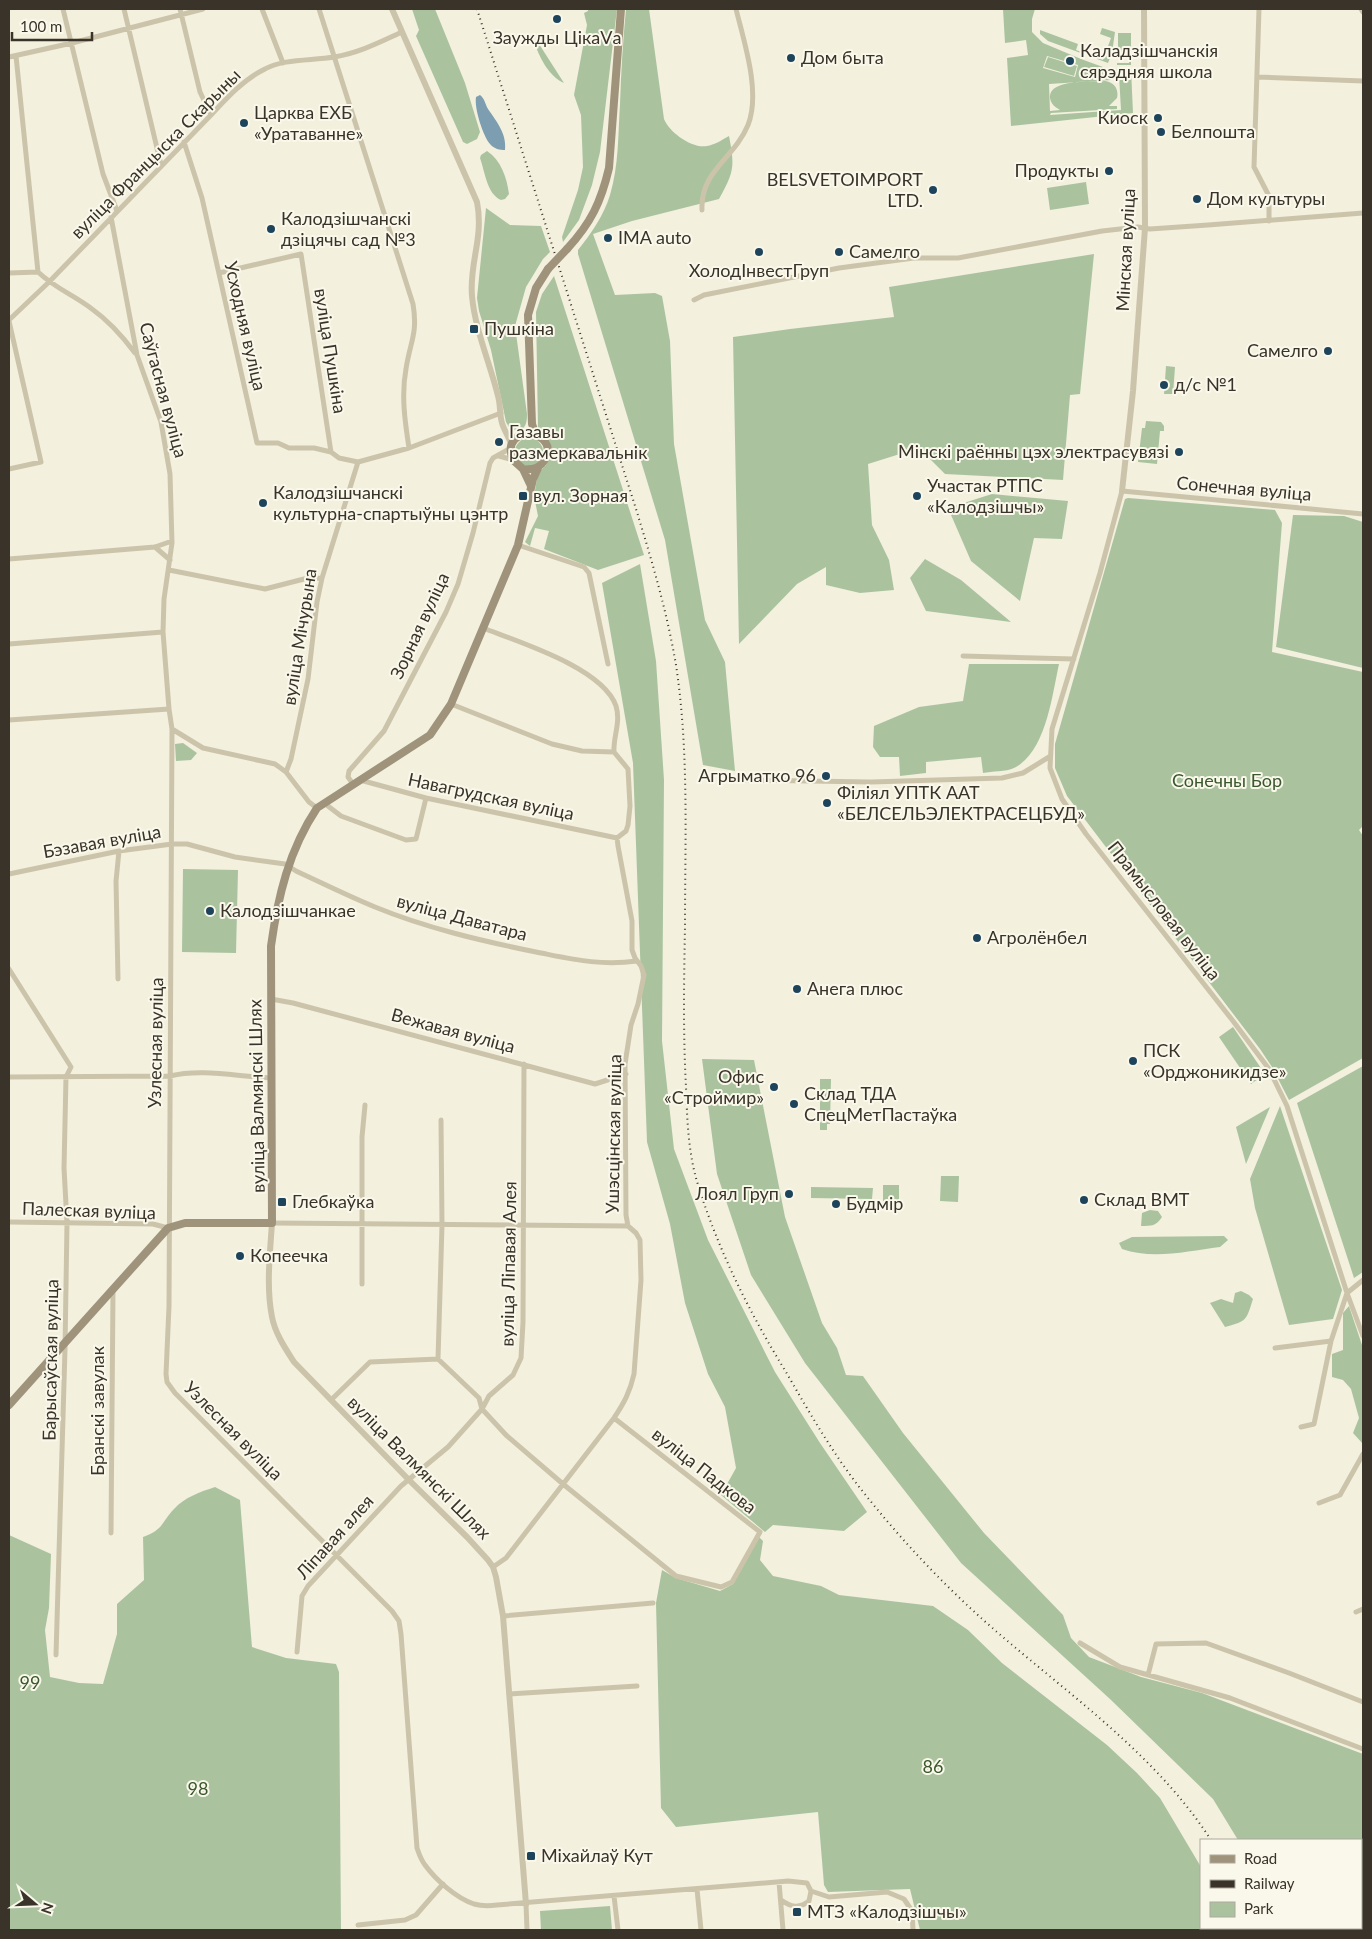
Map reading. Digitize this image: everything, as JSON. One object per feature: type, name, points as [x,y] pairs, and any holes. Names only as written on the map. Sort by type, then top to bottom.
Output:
[{"type":"main road","points":[[523,469],[538,468],[545,461],[547,451],[544,442],[536,435],[532,424],[528,315],[536,288],[548,269],[588,224],[604,190],[609,168],[621,9]]},
{"type":"main road","points":[[531,488],[523,469],[513,460],[512,447],[532,424]]},
{"type":"main road","points":[[523,435],[536,435]]},
{"type":"main road","name":"вуліца Валмянскі Шлях","points":[[272,1223],[271,946],[275,915],[288,866],[306,824],[321,805],[430,735],[451,704],[518,545],[531,488],[538,468]]},
{"type":"main road","points":[[9,1405],[168,1228],[185,1223],[272,1223]]},
{"type":"street","points":[[63,9],[103,174],[117,211]]},
{"type":"street","points":[[124,9],[161,165]]},
{"type":"street","points":[[9,57],[128,29],[180,11],[203,9]]},
{"type":"street","points":[[262,9],[283,63]]},
{"type":"street","points":[[319,9],[413,304],[415,332],[406,369],[404,396],[409,448]]},
{"type":"street","points":[[392,9],[477,202],[480,230],[472,278],[472,297],[499,397],[502,425],[508,433],[512,447],[499,456]]},
{"type":"street","points":[[702,210],[701,197],[706,184],[715,169],[726,159],[740,141],[752,110],[753,92],[736,9]]},
{"type":"street","name":"Мінская вуліца","points":[[1122,491],[1133,391],[1145,228],[1144,9]]},
{"type":"street","points":[[1259,9],[1254,167],[1269,196],[1269,221]]},
{"type":"street","points":[[180,11],[200,92],[210,115]]},
{"type":"street","name":"вуліца Францыска Скарыны","points":[[9,321],[210,115],[238,88],[256,74],[273,65],[334,57],[368,48],[402,32]]},
{"type":"street","points":[[16,56],[38,272],[49,282],[92,308],[137,355]]},
{"type":"street","points":[[1257,77],[1363,81]]},
{"type":"street","name":"Усходняя вуліца","points":[[184,142],[202,198],[257,443],[278,443],[289,448],[314,448],[331,452]]},
{"type":"street","points":[[694,300],[704,294],[839,268],[914,258],[958,258],[1102,231],[1269,221],[1363,213]]},
{"type":"street","name":"Саўгасная вуліца","points":[[111,217],[137,355],[161,422],[170,474],[172,541],[164,599],[163,632],[172,730]]},
{"type":"street","name":"вуліца Пушкіна","points":[[219,274],[301,254],[331,452]]},
{"type":"street","points":[[9,272],[38,272]]},
{"type":"street","points":[[9,321],[41,462],[9,469]]},
{"type":"street","points":[[331,452],[339,458],[358,462],[409,448],[501,413]]},
{"type":"street","points":[[508,433],[523,435]]},
{"type":"street","points":[[499,456],[513,460]]},
{"type":"street","name":"Зорная вуліца","points":[[353,784],[348,777],[349,770],[384,731],[454,594],[473,533],[490,463],[493,458],[499,456]]},
{"type":"street","name":"вуліца Мічурына","points":[[286,772],[292,759],[308,679],[317,602],[322,578],[358,462]]},
{"type":"street","name":"Сонечная вуліца","points":[[1122,491],[1363,514]]},
{"type":"street","name":"Прамысловая вуліца","points":[[1122,491],[1052,729],[1049,757],[1052,775],[1062,799],[1086,834],[1233,1020],[1269,1069],[1287,1106],[1347,1293],[1363,1336]]},
{"type":"street","points":[[9,559],[154,547],[172,541]]},
{"type":"street","points":[[518,545],[584,567],[589,573],[608,664]]},
{"type":"street","points":[[154,547],[170,560]]},
{"type":"street","points":[[169,570],[251,588],[265,589],[304,579],[322,578]]},
{"type":"street","points":[[484,628],[552,655],[579,669],[612,696],[617,713],[614,752],[628,769],[630,806],[629,822],[626,831],[617,838]]},
{"type":"street","points":[[9,644],[163,632]]},
{"type":"street","points":[[963,656],[1074,659]]},
{"type":"street","points":[[451,704],[552,744],[582,750],[614,752]]},
{"type":"street","points":[[9,720],[169,709]]},
{"type":"street","points":[[172,730],[203,748],[275,764],[286,772],[309,802],[321,805],[341,816],[406,840],[416,839],[426,798]]},
{"type":"street","name":"Узлесная вуліца","points":[[172,730],[167,1382],[175,1393],[392,1611],[398,1622],[401,1634],[417,1848],[424,1865],[443,1884],[473,1904],[484,1906],[778,1882]]},
{"type":"street","points":[[740,780],[871,782],[1002,778],[1023,773],[1049,757]]},
{"type":"street","name":"Навагрудская вуліца","points":[[360,780],[426,798],[617,838]]},
{"type":"street","name":"Ушэсцінская вуліца","points":[[493,1567],[506,1558],[614,1418],[626,1400],[631,1388],[638,1315],[640,1240],[636,1233],[628,1226],[625,1199],[626,1074],[631,1025],[644,981],[643,970],[632,950],[632,921],[617,838]]},
{"type":"street","name":"Бэзавая вуліца","points":[[9,874],[119,851],[172,844],[187,844],[235,857],[262,860],[288,866]]},
{"type":"street","points":[[118,979],[116,881],[119,851]]},
{"type":"street","name":"вуліца Даватара","points":[[288,866],[376,908],[458,935],[593,963],[637,962]]},
{"type":"street","points":[[9,969],[78,1077]]},
{"type":"street","name":"Вежавая вуліца","points":[[271,999],[293,1003],[595,1084],[626,1074]]},
{"type":"street","name":"вуліца Ліпавая Алея","points":[[409,1480],[448,1446],[482,1409],[489,1396],[513,1375],[521,1358],[523,1322],[524,1064]]},
{"type":"street","name":"Барысаўская вуліца","points":[[56,1655],[63,1476],[67,1223],[64,1168],[66,1076],[71,1066]]},
{"type":"street","points":[[9,1077],[222,1074],[272,1078]]},
{"type":"street","points":[[362,1284],[362,1137],[365,1104]]},
{"type":"street","points":[[438,1359],[442,1225],[441,1120]]},
{"type":"street","name":"Палеская вуліца","points":[[9,1222],[153,1224],[168,1228]]},
{"type":"street","points":[[272,1223],[523,1227],[628,1226]]},
{"type":"street","name":"вуліца Валмянскі Шлях","points":[[272,1223],[270,1258],[272,1317],[280,1339],[294,1362],[467,1537],[493,1567],[503,1616],[528,1930]]},
{"type":"street","points":[[1301,1426],[1314,1424],[1331,1341],[1347,1293],[1363,1280]]},
{"type":"street","name":"Бранскі завулак","points":[[111,1532],[112,1290]]},
{"type":"street","points":[[1275,1348],[1331,1341]]},
{"type":"street","points":[[331,1400],[370,1362],[438,1359],[479,1398],[482,1409],[506,1435],[563,1484]]},
{"type":"street","name":"вуліца Падкова","points":[[563,1484],[676,1576],[721,1588],[732,1582],[760,1532],[614,1418]]},
{"type":"street","points":[[1320,1503],[1340,1495],[1363,1454]]},
{"type":"street","name":"Ліпавая алея","points":[[297,1652],[302,1596],[337,1555],[401,1486],[409,1480]]},
{"type":"street","points":[[503,1616],[653,1603]]},
{"type":"street","points":[[1356,1612],[1363,1609]]},
{"type":"street","points":[[1080,1643],[1120,1667],[1230,1698],[1363,1749]]},
{"type":"street","points":[[1148,1675],[1156,1644],[1206,1643],[1363,1702]]},
{"type":"street","points":[[509,1694],[637,1686]]},
{"type":"street","points":[[783,1930],[778,1882],[807,1883],[812,1891],[829,1897],[887,1892],[904,1898],[912,1911],[913,1930]]},
{"type":"street","points":[[358,1925],[404,1920],[416,1915],[443,1884]]},
{"type":"street","points":[[697,1889],[701,1930]]},
{"type":"street","points":[[781,1900],[790,1906],[800,1906],[809,1901],[812,1891]]},
{"type":"street","points":[[614,1896],[618,1930]]},
{"type":"green space","points":[[412,9],[435,9],[465,83],[480,132],[477,139],[467,144],[463,142],[416,36],[419,30]]},
{"type":"green space","points":[[588,9],[617,9],[600,152],[592,185],[579,220],[563,242],[562,237],[578,190],[583,167],[581,115],[574,95],[587,25],[584,13]]},
{"type":"green space","points":[[626,9],[649,9],[664,119],[667,124],[676,134],[695,145],[710,145],[729,136],[731,146],[732,169],[719,199],[632,221],[593,234],[615,295],[655,293],[662,296],[670,341],[674,444],[705,620],[725,662],[735,771],[703,765],[665,540],[578,254],[578,250],[601,217],[613,184],[618,150]]},
{"type":"green space","points":[[1003,9],[1035,9],[1032,19],[1032,32],[1043,43],[1111,70],[1131,69],[1133,113],[1011,126],[1007,58],[1028,55],[1026,40],[1005,43]],"holes":[[[1047,56],[1078,65],[1075,77],[1043,68]],[[1111,75],[1119,75],[1121,110],[1050,115],[1051,113],[1117,109],[1117,106],[1109,106],[1117,98],[1117,92],[1113,84],[1105,81],[1087,82],[1111,80]],[[1077,82],[1056,87],[1051,92],[1050,98],[1051,102],[1060,110],[1050,111],[1049,84]]]},
{"type":"green space","points":[[1102,28],[1115,32],[1112,53],[1108,63],[1048,41],[1040,34],[1040,30],[1078,44],[1076,50],[1103,60],[1111,38],[1100,34]]},
{"type":"green space","points":[[1118,33],[1131,33],[1131,65],[1117,65],[1117,63],[1129,63],[1130,56],[1118,56]]},
{"type":"green space","points":[[535,44],[539,44],[564,83],[546,67]]},
{"type":"green space","points":[[1048,57],[1077,66],[1074,76],[1044,67]]},
{"type":"green space","points":[[487,151],[500,164],[505,176],[509,194],[505,199],[501,200],[496,197],[487,182],[480,158]]},
{"type":"green space","points":[[1086,182],[1089,204],[1050,210],[1047,188]]},
{"type":"green space","points":[[486,208],[510,225],[541,226],[550,252],[543,259],[526,287],[515,326],[527,414],[526,425],[518,431],[510,429],[506,422],[491,350],[477,298]]},
{"type":"green space","points":[[1094,254],[1080,394],[1070,395],[1063,480],[945,474],[919,448],[868,464],[872,525],[889,560],[894,590],[860,593],[826,585],[826,567],[797,584],[739,644],[733,337],[894,317],[889,287]]},
{"type":"green space","points":[[554,276],[644,555],[598,570],[544,549],[549,531],[535,528],[530,546],[525,542],[538,516],[534,496],[538,473],[546,465],[550,453],[548,441],[539,433],[538,428],[536,312],[542,294]]},
{"type":"green space","points":[[1166,366],[1175,367],[1173,394],[1164,394]]},
{"type":"green space","points":[[1146,421],[1161,422],[1164,426],[1164,431],[1160,431],[1157,464],[1138,462],[1142,428],[1145,428]]},
{"type":"green space","points":[[529,438],[539,442],[543,452],[539,462],[529,466],[519,462],[515,452],[519,442]]},
{"type":"green space","points":[[992,494],[1068,501],[1062,539],[1034,538],[1020,601],[971,561],[948,508]]},
{"type":"green space","name":"Сонечны Бор","points":[[1125,499],[1275,510],[1282,523],[1272,652],[1363,672],[1363,826],[1359,830],[1363,836],[1363,1058],[1289,1100],[1272,1067],[1260,1049],[1067,796],[1055,768],[1055,744]]},
{"type":"green space","points":[[1293,515],[1344,516],[1363,522],[1363,668],[1276,647]]},
{"type":"green space","points":[[925,559],[961,580],[1011,622],[926,611],[910,578]]},
{"type":"green space","points":[[640,564],[656,661],[664,780],[662,1041],[674,1149],[708,1240],[775,1372],[867,1512],[844,1531],[773,1525],[765,1532],[721,1495],[736,1468],[725,1407],[708,1374],[685,1303],[670,1224],[647,1142],[633,763],[602,583]]},
{"type":"green space","points":[[969,664],[1059,664],[1046,722],[1034,749],[1025,760],[1014,768],[1007,770],[983,773],[981,757],[926,762],[926,773],[900,776],[899,757],[880,757],[873,747],[874,726],[919,707],[963,701]]},
{"type":"green space","points":[[183,743],[197,753],[191,760],[176,761],[175,744]]},
{"type":"green space","name":"Калодзішчанкае","points":[[183,869],[238,870],[236,953],[182,952]]},
{"type":"green space","points":[[1233,1027],[1265,1074],[1251,1084],[1219,1037]]},
{"type":"green space","points":[[702,1059],[754,1060],[785,1217],[822,1323],[837,1348],[846,1375],[863,1376],[903,1433],[984,1533],[1063,1615],[1071,1638],[1089,1657],[1141,1677],[1202,1693],[1363,1754],[1363,1930],[1286,1929],[1362,1929],[1362,1839],[1237,1839],[1213,1799],[1110,1699],[961,1563],[805,1363],[751,1275],[717,1174]]},
{"type":"green space","points":[[1363,1066],[1363,1272],[1354,1278],[1297,1103]]},
{"type":"green space","points":[[820,1079],[831,1079],[830,1124],[827,1124],[827,1130],[820,1130]]},
{"type":"green space","points":[[1280,1106],[1342,1290],[1333,1319],[1289,1325],[1255,1208],[1250,1179]]},
{"type":"green space","points":[[1270,1107],[1246,1164],[1236,1127]]},
{"type":"green space","points":[[941,1176],[959,1176],[958,1202],[940,1201]]},
{"type":"green space","points":[[883,1185],[899,1185],[899,1202],[883,1201]]},
{"type":"green space","points":[[811,1187],[873,1188],[872,1199],[811,1198]]},
{"type":"green space","points":[[1150,1210],[1158,1211],[1162,1217],[1153,1225],[1141,1226],[1142,1213]]},
{"type":"green space","points":[[1224,1236],[1228,1240],[1220,1247],[1171,1254],[1134,1252],[1122,1249],[1119,1243],[1132,1237]]},
{"type":"green space","points":[[1241,1291],[1253,1299],[1249,1312],[1242,1321],[1225,1327],[1210,1303],[1221,1299],[1233,1303],[1235,1293]]},
{"type":"green space","points":[[1349,1306],[1363,1348],[1363,1444],[1353,1433],[1359,1418],[1351,1389],[1343,1380],[1332,1377],[1332,1354],[1343,1350],[1343,1313]]},
{"type":"green space","name":"98","points":[[215,1487],[240,1500],[252,1647],[286,1658],[336,1664],[339,1672],[341,1930],[9,1930],[9,1535],[51,1554],[49,1608],[45,1630],[50,1677],[79,1683],[103,1684],[117,1634],[117,1604],[144,1580],[143,1537],[158,1529],[183,1501]]},
{"type":"green space","name":"86","points":[[759,1537],[763,1541],[760,1560],[773,1576],[821,1586],[839,1595],[933,1606],[968,1630],[1002,1663],[1107,1745],[1160,1798],[1200,1865],[1200,1929],[1237,1930],[920,1930],[910,1889],[828,1892],[824,1885],[818,1812],[676,1827],[661,1808],[656,1603],[662,1570],[676,1578],[720,1591],[733,1584]]},
{"type":"green space","points":[[610,1906],[612,1930],[541,1930],[540,1911]]},
{"type":"water","points":[[480,95],[501,128],[505,150],[493,147],[485,135],[476,108],[476,97]]},
{"type":"railway","points":[[477,9],[648,548],[659,587],[676,665],[685,762],[684,1026],[687,1121],[693,1167],[713,1229],[747,1302],[812,1417],[850,1474],[888,1523],[918,1556],[980,1617],[1133,1748],[1187,1807],[1210,1839]]},
{"type":"place","name":"Заужды ЦікаVа","points":[[557,19]]},
{"type":"place","name":"Дом быта","points":[[791,58]]},
{"type":"place","name":"Каладзішчанскія сярэдняя школа","points":[[1070,61]]},
{"type":"place","name":"Киоск","points":[[1158,118]]},
{"type":"place","name":"Царква ЕХБ «Уратаванне»","points":[[244,123]]},
{"type":"place","name":"Белпошта","points":[[1161,132]]},
{"type":"place","name":"Продукты","points":[[1109,171]]},
{"type":"place","name":"BELSVETOIMPORT LTD.","points":[[933,190]]},
{"type":"place","name":"Дом культуры","points":[[1197,199]]},
{"type":"place","name":"Калодзішчанскі дзіцячы сад №3","points":[[271,229]]},
{"type":"place","name":"IMA auto","points":[[608,238]]},
{"type":"place","name":"ХолодІнвестГруп","points":[[759,252]]},
{"type":"place","name":"Cамелго","points":[[839,252]]},
{"type":"place","name":"Пушкіна","points":[[474,329]]},
{"type":"place","name":"Самелго","points":[[1328,351]]},
{"type":"place","name":"д/с №1","points":[[1164,385]]},
{"type":"place","name":"Газавы размеркавальнік","points":[[499,442]]},
{"type":"place","name":"Мінскі раённы цэх электрасувязі","points":[[1179,452]]},
{"type":"place","name":"вул. Зорная","points":[[523,496]]},
{"type":"place","name":"Участак РТПС «Калодзішчы»","points":[[917,496]]},
{"type":"place","name":"Калодзішчанскі культурна-спартыўны цэнтр","points":[[263,503]]},
{"type":"place","name":"Агрыматко 96","points":[[826,776]]},
{"type":"place","name":"Філіял УПТК ААТ «БЕЛСЕЛЬЭЛЕКТРАСЕЦБУД»","points":[[827,803]]},
{"type":"place","name":"Калодзішчанкае","points":[[210,911]]},
{"type":"place","name":"Агролёнбел","points":[[977,938]]},
{"type":"place","name":"Анега плюс","points":[[797,989]]},
{"type":"place","name":"ПСК «Орджоникидзе»","points":[[1133,1061]]},
{"type":"place","name":"Офис «Строймир»","points":[[774,1087]]},
{"type":"place","name":"Склад ТДА СпецМетПастаўка","points":[[794,1104]]},
{"type":"place","name":"Лоял Груп","points":[[789,1194]]},
{"type":"place","name":"Склад BMT","points":[[1084,1200]]},
{"type":"place","name":"Глебкаўка","points":[[282,1202]]},
{"type":"place","name":"Будмір","points":[[836,1204]]},
{"type":"place","name":"Копеечка","points":[[240,1256]]},
{"type":"place","name":"Міхайлаў Кут","points":[[531,1856]]},
{"type":"place","name":"МТЗ «Калодзішчы»","points":[[797,1912]]},
{"type":"park label","name":"99","points":[[30,1683]]}]
